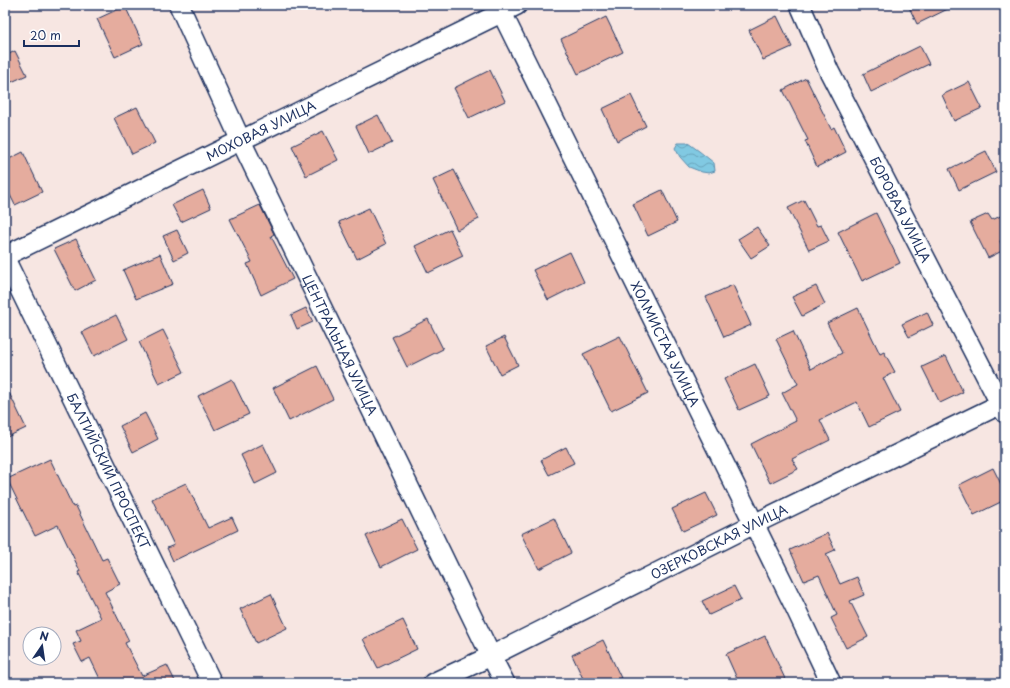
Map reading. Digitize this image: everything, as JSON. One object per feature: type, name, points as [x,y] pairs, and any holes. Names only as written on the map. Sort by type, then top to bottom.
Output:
[{"type":"street","name":"ЦЕНТРАЛЬНАЯ УЛИЦА","points":[[179,5],[241,141],[505,683]]},
{"type":"street","name":"БОРОВАЯ УЛИЦА","points":[[800,5],[829,71],[1004,406]]},
{"type":"street","name":"МОХОВАЯ УЛИЦА","points":[[5,258],[241,141],[505,7]]},
{"type":"street","name":"ХОЛМИСТАЯ УЛИЦА","points":[[505,7],[831,683]]},
{"type":"street","name":"БАЛТИЙСКИЙ ПРОСПЕКТ","points":[[5,258],[212,683]]},
{"type":"street","name":"ОЗЕРКОВСКАЯ УЛИЦА","points":[[433,683],[491,656],[754,524],[1004,406]]},
{"type":"water","points":[[678,143],[688,143],[699,151],[714,163],[715,171],[709,173],[702,172],[689,167],[680,157],[675,148]]},
{"type":"building","points":[[908,5],[956,5],[917,24]]},
{"type":"building","points":[[125,6],[143,44],[115,57],[97,19]]},
{"type":"building","points":[[777,16],[792,47],[763,60],[749,30]]},
{"type":"building","points":[[606,17],[623,52],[578,74],[561,39]]},
{"type":"building","points":[[920,46],[929,64],[871,92],[863,74]]},
{"type":"building","points":[[15,51],[27,75],[5,85],[5,56]]},
{"type":"building","points":[[490,70],[505,101],[469,118],[454,88]]},
{"type":"building","points":[[806,78],[831,129],[834,127],[846,152],[817,167],[805,141],[808,140],[783,90]]},
{"type":"building","points":[[969,82],[982,108],[954,121],[942,95]]},
{"type":"building","points":[[631,95],[646,126],[617,141],[602,109]]},
{"type":"building","points":[[137,107],[155,143],[132,154],[114,118]]},
{"type":"building","points":[[378,115],[392,143],[369,154],[356,126]]},
{"type":"building","points":[[323,131],[338,160],[306,176],[292,146]]},
{"type":"building","points":[[986,151],[996,172],[959,190],[949,169]]},
{"type":"building","points":[[23,152],[42,192],[15,205],[5,185],[5,161]]},
{"type":"building","points":[[454,170],[479,219],[457,230],[433,180]]},
{"type":"building","points":[[203,190],[211,208],[181,222],[172,205]]},
{"type":"building","points":[[662,190],[677,222],[648,236],[633,204]]},
{"type":"building","points":[[804,200],[817,226],[821,225],[829,241],[809,250],[788,208]]},
{"type":"building","points":[[260,205],[274,234],[271,236],[293,279],[261,295],[247,264],[252,262],[230,219]]},
{"type":"building","points":[[369,208],[386,244],[357,259],[339,222]]},
{"type":"building","points":[[876,213],[900,263],[862,281],[838,232]]},
{"type":"building","points":[[988,214],[992,220],[1005,214],[1005,238],[1000,241],[1004,250],[988,258],[970,222]]},
{"type":"building","points":[[757,227],[770,246],[751,258],[738,239]]},
{"type":"building","points":[[450,229],[463,256],[428,273],[415,246]]},
{"type":"building","points":[[177,230],[188,253],[174,260],[163,236]]},
{"type":"building","points":[[76,239],[96,280],[75,291],[54,249]]},
{"type":"building","points":[[570,252],[584,282],[548,300],[533,270]]},
{"type":"building","points":[[160,254],[173,284],[136,299],[123,270]]},
{"type":"building","points":[[733,285],[751,325],[724,337],[706,297]]},
{"type":"building","points":[[816,286],[825,304],[802,316],[792,297]]},
{"type":"building","points":[[306,308],[313,322],[297,329],[291,315]]},
{"type":"building","points":[[858,308],[880,354],[884,352],[895,372],[883,378],[900,412],[869,427],[857,402],[820,420],[830,440],[792,459],[798,469],[770,483],[751,444],[796,421],[782,393],[798,384],[776,339],[793,331],[811,369],[842,353],[827,323]]},
{"type":"building","points":[[927,312],[933,325],[909,337],[902,324]]},
{"type":"building","points":[[116,315],[128,339],[94,356],[82,332]]},
{"type":"building","points":[[428,319],[443,349],[407,367],[392,337]]},
{"type":"building","points":[[163,330],[184,372],[159,384],[139,342]]},
{"type":"building","points":[[620,336],[648,393],[611,411],[583,354]]},
{"type":"building","points":[[504,337],[518,365],[500,374],[486,346]]},
{"type":"building","points":[[946,356],[963,392],[940,403],[922,367]]},
{"type":"building","points":[[755,364],[770,396],[739,410],[724,379]]},
{"type":"building","points":[[317,366],[333,399],[289,421],[273,388]]},
{"type":"building","points":[[232,379],[249,414],[215,430],[198,396]]},
{"type":"building","points":[[5,384],[26,428],[5,438]]},
{"type":"building","points":[[145,413],[158,439],[133,452],[120,426]]},
{"type":"building","points":[[263,444],[277,473],[255,484],[241,455]]},
{"type":"building","points":[[566,447],[574,463],[549,475],[541,460]]},
{"type":"building","points":[[50,459],[73,507],[76,506],[102,560],[107,558],[120,584],[105,592],[129,641],[125,643],[142,676],[167,665],[176,683],[102,683],[90,658],[82,662],[73,644],[81,641],[76,630],[101,618],[78,572],[80,571],[58,525],[35,536],[7,479]]},
{"type":"building","points":[[993,468],[1005,492],[1005,500],[974,515],[959,485]]},
{"type":"building","points":[[186,483],[208,528],[232,517],[238,530],[173,561],[167,548],[174,545],[152,499]]},
{"type":"building","points":[[706,493],[717,515],[683,531],[672,509]]},
{"type":"building","points":[[554,518],[571,553],[539,569],[521,534]]},
{"type":"building","points":[[402,519],[417,549],[381,567],[366,536]]},
{"type":"building","points":[[827,533],[835,550],[826,554],[840,584],[857,577],[864,595],[850,601],[868,637],[846,648],[831,618],[837,615],[819,575],[804,581],[790,550]]},
{"type":"building","points":[[734,586],[741,600],[709,615],[702,601]]},
{"type":"building","points":[[271,594],[287,628],[256,643],[240,609]]},
{"type":"building","points":[[403,620],[417,649],[378,668],[363,639]]},
{"type":"building","points":[[765,636],[787,683],[739,683],[726,654]]},
{"type":"building","points":[[603,640],[621,678],[611,683],[585,683],[572,655]]}]
